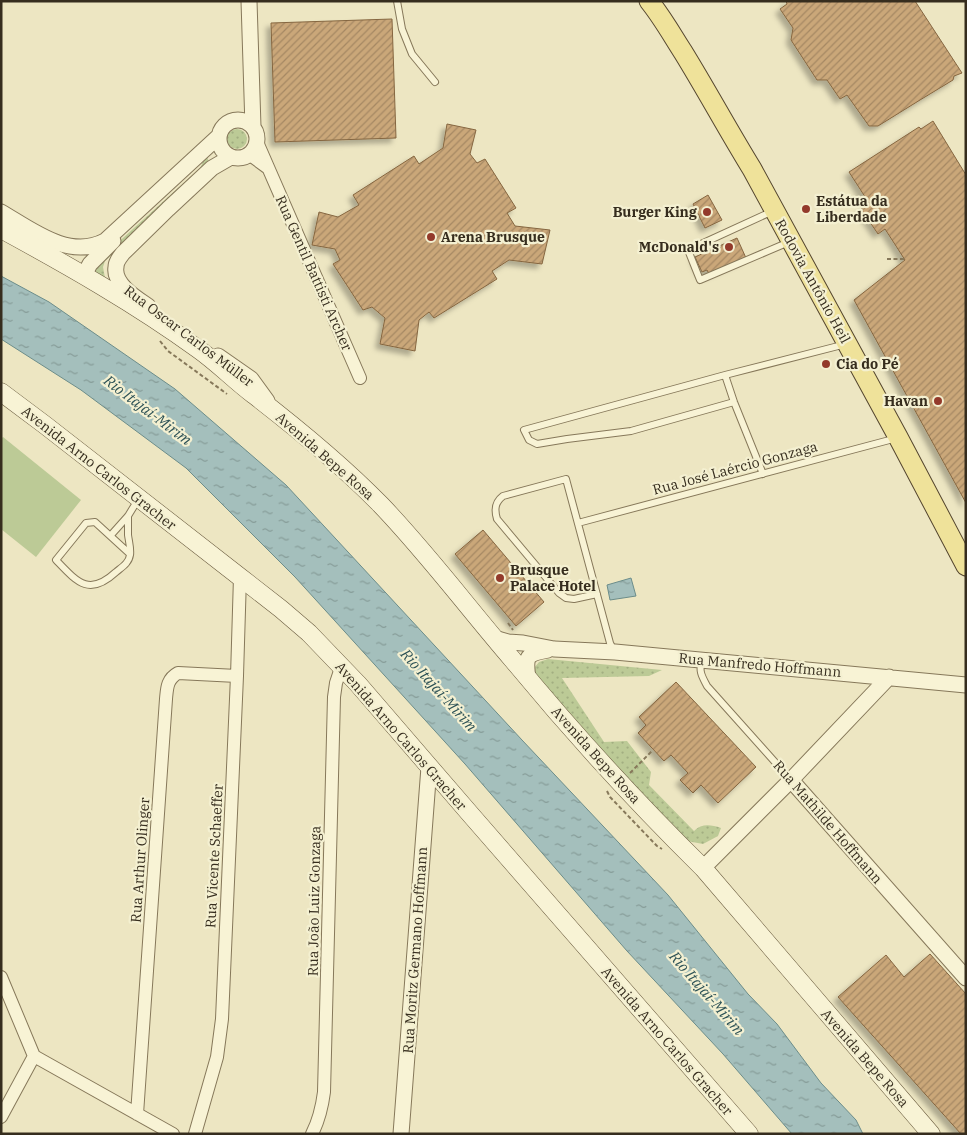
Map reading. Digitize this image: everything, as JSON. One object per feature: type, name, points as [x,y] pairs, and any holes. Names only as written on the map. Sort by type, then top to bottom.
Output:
[{"type":"main road","name":"Rodovia Antônio Heil","points":[[649,1],[700,79],[730,134],[752,168],[966,566]]},
{"type":"main road","name":"Avenida Bepe Rosa","points":[[1,229],[84,275],[200,350],[318,447],[380,504],[409,535],[553,708],[620,783],[703,868],[931,1134]]},
{"type":"main road","name":"Avenida Bepe Rosa","points":[[1,240],[49,266],[248,391]]},
{"type":"main road","name":"Rua Oscar Carlos Müller","points":[[84,275],[85,282],[88,285],[122,306],[126,314]]},
{"type":"main road","name":"Avenida Arno Carlos Gracher","points":[[1,392],[240,577],[309,633],[358,684],[749,1134]]},
{"type":"street","points":[[249,1],[253,127]]},
{"type":"street","points":[[236,120],[246,102],[251,79]]},
{"type":"street","points":[[242,120],[248,122],[253,127],[256,131],[253,148],[240,158],[225,152],[219,142],[219,136],[224,125],[230,121],[242,120]]},
{"type":"street","points":[[1,212],[48,238],[70,247],[84,248],[96,245],[105,241],[219,136]]},
{"type":"street","name":"Rua Gentil Battisti Archer","points":[[253,148],[268,168],[360,378]]},
{"type":"street","points":[[84,275],[90,264],[108,246],[195,166],[199,154]]},
{"type":"street","name":"Rua Oscar Carlos Müller","points":[[231,156],[212,168],[123,253],[118,260],[115,270],[116,277],[134,296],[251,379],[275,412]]},
{"type":"street","name":"Rua Vicente Schaeffer","points":[[195,1134],[217,1057],[221,1026],[238,676],[240,577]]},
{"type":"street","name":"Rua Manfredo Hoffmann","points":[[494,638],[554,649],[614,652],[966,685]]},
{"type":"street","name":"Rua Manfredo Hoffmann","points":[[528,679],[527,662],[530,655],[554,649]]},
{"type":"street","name":"Rua João Luiz Gonzaga","points":[[312,1134],[322,1107],[324,1092],[334,698],[341,668]]},
{"type":"street","name":"Rua Arthur Olinger","points":[[138,1114],[168,682],[172,676],[178,673],[238,676]]},
{"type":"street","points":[[703,868],[791,780],[889,677]]},
{"type":"street","name":"Rua Moritz Germano Hoffmann","points":[[401,1134],[429,767]]},
{"type":"street","name":"Rua Mathilde Hoffmann","points":[[791,780],[966,978]]},
{"type":"street","points":[[1,977],[34,1056],[173,1134]]},
{"type":"street","points":[[1,1118],[34,1056]]},
{"type":"lane","points":[[397,1],[402,29],[412,54],[435,82]]},
{"type":"lane","points":[[775,211],[688,250],[700,280],[791,241]]},
{"type":"lane","points":[[734,402],[631,431],[537,444],[529,440],[524,430],[847,344]]},
{"type":"lane","points":[[725,375],[763,474]]},
{"type":"lane","name":"Rua José Laércio Gonzaga","points":[[578,523],[898,437]]},
{"type":"lane","points":[[597,594],[574,599],[566,598],[559,593],[497,518],[495,505],[499,499],[503,496],[566,479],[614,652]]},
{"type":"lane","points":[[110,535],[128,516],[139,498]]},
{"type":"lane","points":[[128,516],[130,554],[128,562],[111,577],[97,585],[87,586],[74,578],[56,560],[86,523],[96,522],[130,554]]},
{"type":"lane","name":"Rua Mathilde Hoffmann","points":[[702,660],[700,673],[707,686],[791,780]]},
{"type":"path","points":[[887,259],[906,259]]},
{"type":"path","points":[[158,339],[168,351],[227,394]]},
{"type":"path","points":[[628,775],[653,750]]},
{"type":"path","points":[[607,790],[610,797],[657,846],[664,850]]},
{"type":"green space","points":[[237,129],[244,132],[247,139],[244,146],[237,149],[230,146],[227,139],[230,132]]},
{"type":"green space","points":[[206,156],[210,163],[105,261],[103,267],[105,278],[96,273],[96,268],[101,258],[200,168]]},
{"type":"green space","points":[[3,437],[81,500],[36,557],[1,529],[1,439]]},
{"type":"green space","points":[[548,659],[662,670],[649,676],[562,678],[604,742],[627,741],[651,772],[649,785],[694,831],[707,825],[714,826],[721,828],[718,836],[703,844],[687,841],[608,761],[535,676],[534,668],[539,662]]},
{"type":"water","name":"Rio Itajaí-Mirim","points":[[1,276],[49,302],[175,389],[286,485],[668,895],[748,994],[777,1024],[821,1083],[856,1120],[863,1134],[792,1134],[723,1054],[627,951],[465,764],[295,577],[186,468],[81,390],[1,339]]},
{"type":"water","points":[[631,578],[636,596],[610,600],[607,585]]},
{"type":"building","points":[[786,1],[915,1],[962,73],[954,76],[953,80],[878,126],[869,126],[847,95],[840,99],[827,80],[817,80],[791,40],[793,28],[780,9],[787,4]]},
{"type":"building","points":[[392,19],[396,138],[275,142],[271,23]]},
{"type":"building","name":"Havan","points":[[933,121],[966,175],[966,503],[854,300],[905,260],[885,229],[878,234],[861,209],[869,203],[849,172],[919,127],[921,129]]},
{"type":"building","name":"Arena Brusque","points":[[447,124],[476,130],[470,154],[477,163],[485,159],[516,208],[507,213],[515,226],[550,230],[542,264],[509,260],[492,271],[497,279],[434,318],[429,312],[419,320],[415,351],[380,344],[385,318],[372,307],[363,310],[333,264],[340,260],[335,249],[312,245],[319,212],[338,217],[359,205],[353,195],[414,156],[419,164],[443,148]]},
{"type":"building","name":"Burger King","points":[[708,195],[722,220],[705,228],[693,204]]},
{"type":"building","name":"McDonald's","points":[[737,238],[746,258],[709,274],[707,270],[702,272],[695,257]]},
{"type":"building","name":"Brusque Palace Hotel","points":[[483,530],[544,602],[516,626],[455,554]]},
{"type":"building","points":[[676,682],[756,767],[718,803],[701,785],[693,793],[680,780],[688,773],[671,755],[664,761],[638,733],[646,725],[639,717]]},
{"type":"building","points":[[930,954],[966,994],[966,1134],[961,1134],[838,997],[886,955],[904,977]]},
{"type":"place","name":"Estátua da Liberdade","points":[[806,209]]},
{"type":"place","name":"Burger King","points":[[707,212]]},
{"type":"place","name":"Arena Brusque","points":[[431,237]]},
{"type":"place","name":"McDonald's","points":[[729,247]]},
{"type":"place","name":"Cia do Pé","points":[[826,364]]},
{"type":"place","name":"Havan","points":[[938,401]]},
{"type":"place","name":"Brusque Palace Hotel","points":[[500,578]]}]
